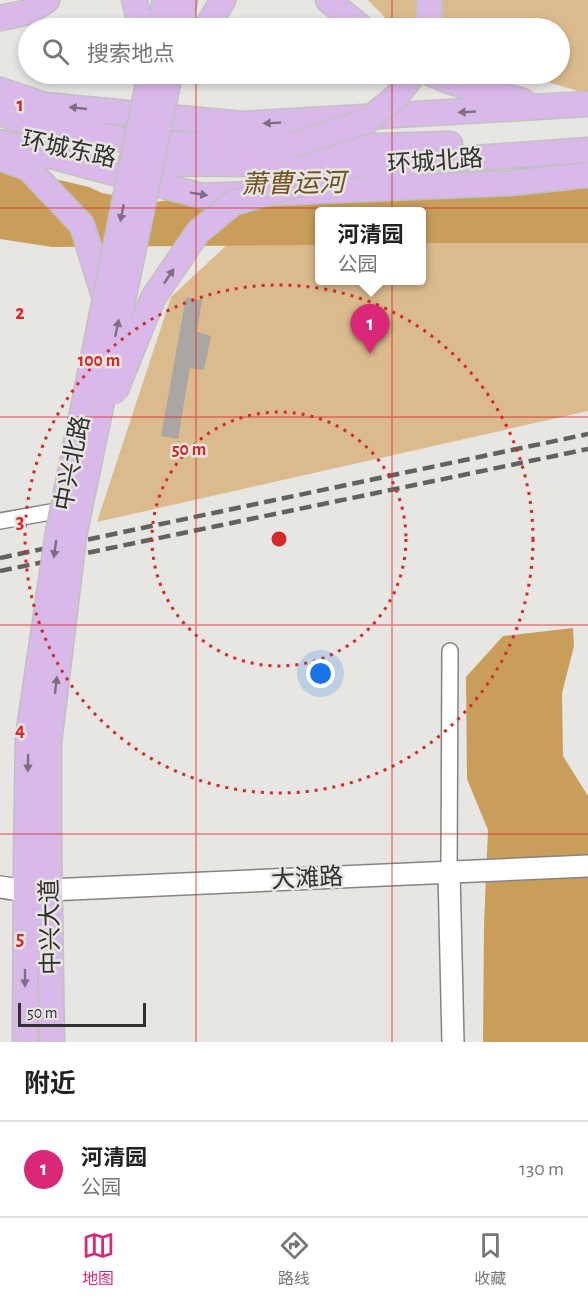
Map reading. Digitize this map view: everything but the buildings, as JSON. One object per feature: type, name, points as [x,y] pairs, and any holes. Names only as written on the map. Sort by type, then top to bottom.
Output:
[{"type":"main road","points":[[0,18],[29,12],[47,0]]},
{"type":"main road","points":[[134,0],[138,18]]},
{"type":"main road","points":[[161,18],[165,0]]},
{"type":"main road","points":[[181,18],[185,0]]},
{"type":"main road","points":[[212,18],[223,0]]},
{"type":"main road","points":[[328,0],[350,18]]},
{"type":"main road","points":[[429,0],[430,18]]},
{"type":"main road","name":"中兴北路","points":[[26,857],[28,737],[58,533],[105,298],[152,84]]},
{"type":"main road","name":"中兴北路","points":[[50,848],[49,742],[74,536],[164,100],[157,84]]},
{"type":"main road","points":[[164,100],[174,84]]},
{"type":"main road","points":[[293,145],[367,121],[396,97],[406,84]]},
{"type":"main road","points":[[459,84],[546,107]]},
{"type":"main road","points":[[0,90],[45,105],[242,124],[588,104]]},
{"type":"main road","name":"环城东路","points":[[0,113],[141,154]]},
{"type":"main road","name":"环城东路","points":[[0,133],[16,139],[141,154]]},
{"type":"main road","name":"环城北路","points":[[141,154],[293,145],[377,155],[588,141]]},
{"type":"main road","points":[[0,142],[202,195],[510,183],[588,175]]},
{"type":"main road","name":"环城北路","points":[[141,154],[377,155],[588,150]]},
{"type":"main road","points":[[0,158],[28,168],[82,225],[105,298]]},
{"type":"main road","points":[[93,444],[153,298],[198,232],[233,203],[302,183],[588,162]]},
{"type":"main road","name":"中兴大道","points":[[50,848],[52,1042]]},
{"type":"main road","name":"中兴大道","points":[[25,1042],[26,857]]},
{"type":"street","points":[[0,520],[62,510]]},
{"type":"street","points":[[450,651],[449,872],[453,1042]]},
{"type":"street","name":"大滩路","points":[[0,887],[26,891],[588,866]]},
{"type":"shaded area","points":[[368,0],[588,0],[588,94],[554,84],[570,84],[570,18],[385,18]]},
{"type":"shaded area","points":[[0,166],[89,187],[102,193],[155,202],[207,190],[588,186],[588,243],[426,243],[426,207],[315,207],[315,245],[52,247],[0,239]]},
{"type":"shaded area","points":[[588,222],[588,411],[97,522],[171,297],[242,231],[315,229],[315,285],[426,285],[426,226]]},
{"type":"shaded area","points":[[573,628],[574,646],[562,693],[563,756],[588,796],[588,1042],[483,1042],[488,830],[467,779],[466,677],[503,636]]},
{"type":"railway","points":[[0,558],[588,434]]},
{"type":"railway","points":[[0,571],[588,449]]},
{"type":"place","name":"河清园","points":[[370,354]]},
{"type":"water label","name":"萧曹运河","points":[[293,183]]}]
